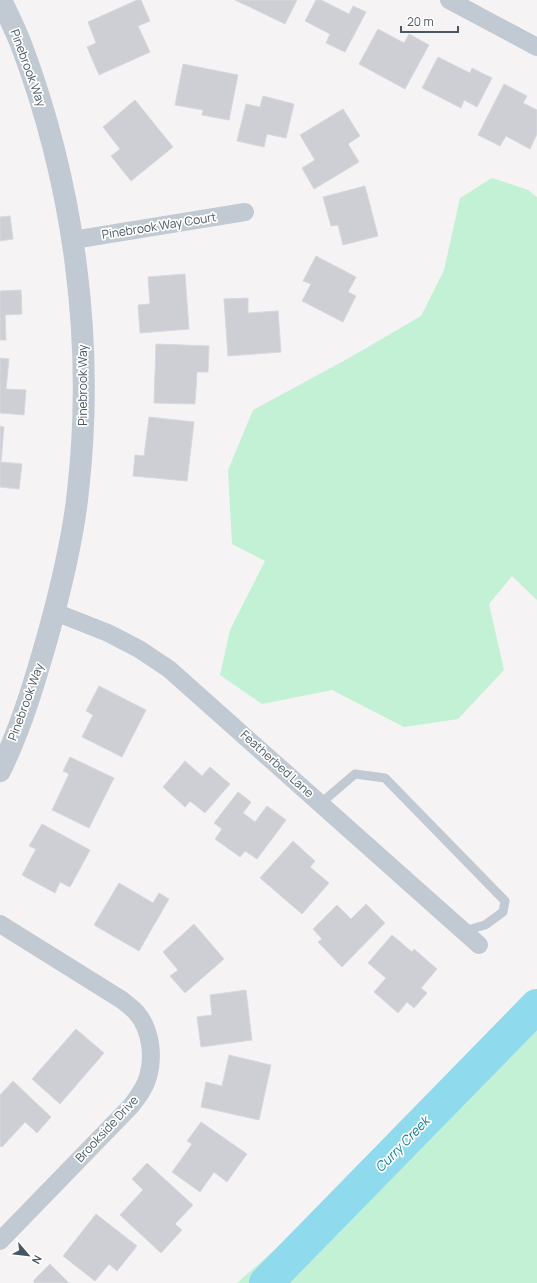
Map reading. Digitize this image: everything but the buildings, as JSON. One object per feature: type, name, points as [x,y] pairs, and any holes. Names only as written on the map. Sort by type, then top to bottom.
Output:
[{"type":"street","points":[[449,0],[537,47]]},
{"type":"street","name":"Pinebrook Way","points":[[0,771],[21,719],[38,669],[55,612],[65,569],[78,491],[84,404],[84,352],[81,311],[73,240],[65,199],[45,116],[20,42],[4,2]]},
{"type":"street","name":"Pinebrook Way Court","points":[[73,240],[245,212]]},
{"type":"street","name":"Featherbed Lane","points":[[55,612],[108,633],[139,649],[169,669],[479,945]]},
{"type":"street","name":"Brookside Drive","points":[[0,924],[122,1000],[136,1013],[145,1026],[150,1043],[151,1061],[148,1078],[140,1094],[131,1106],[0,1241]]},
{"type":"lane","points":[[321,803],[355,774],[385,778],[505,901],[503,912],[484,925],[464,931]]},
{"type":"green space","points":[[492,178],[528,190],[537,197],[537,600],[512,576],[489,604],[504,670],[458,719],[404,727],[332,690],[262,704],[220,675],[230,630],[265,561],[232,544],[228,470],[253,410],[349,358],[421,316],[444,270],[460,198]]},
{"type":"green space","points":[[537,995],[537,1283],[237,1283],[367,1168]]},
{"type":"waterway","name":"Curry Creek","points":[[266,1283],[537,1006]]}]
